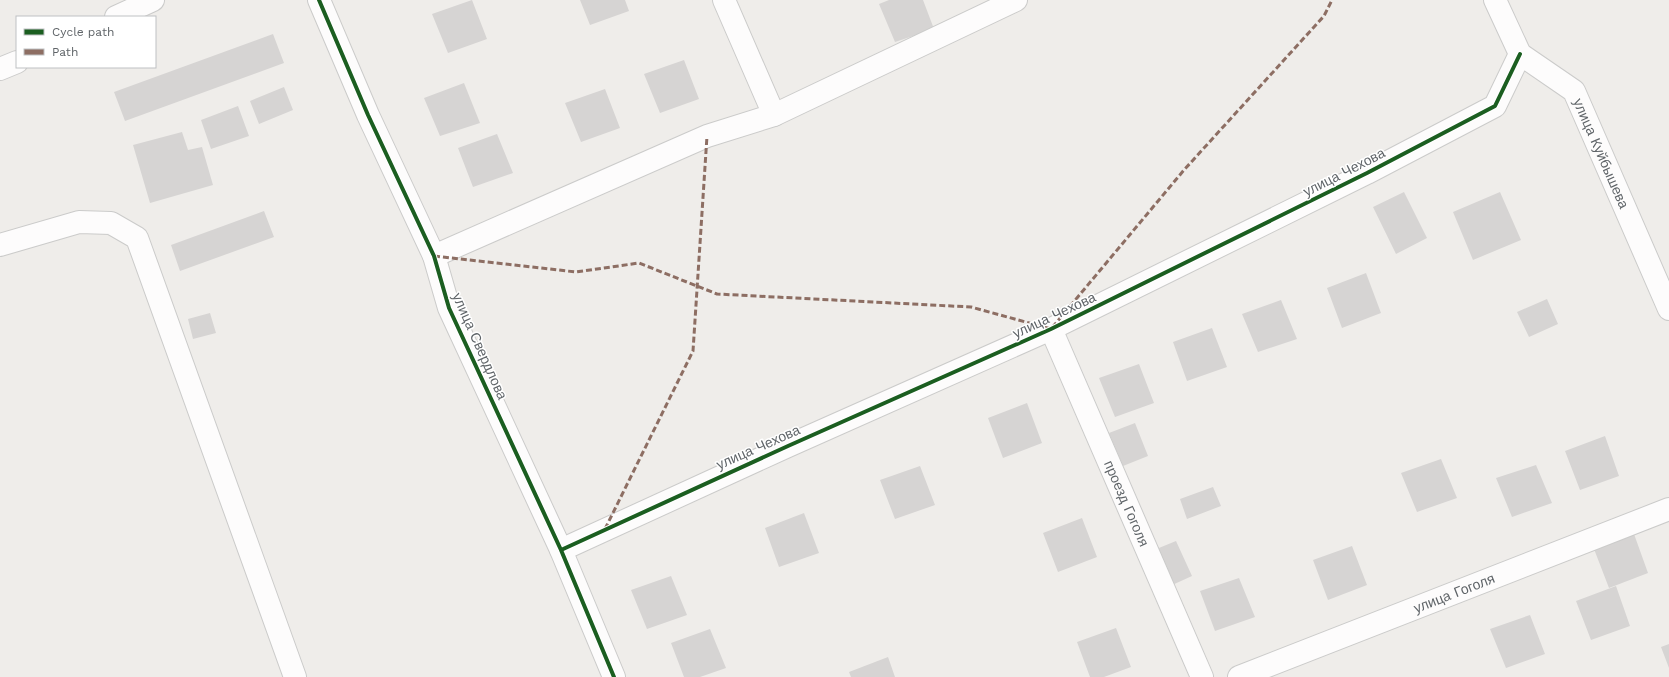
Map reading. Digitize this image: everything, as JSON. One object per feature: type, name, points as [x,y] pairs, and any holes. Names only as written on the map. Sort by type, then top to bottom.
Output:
[{"type":"street","points":[[118,16],[153,0]]},
{"type":"street","name":"улица Свердлова","points":[[320,0],[368,115],[434,256],[449,308],[561,550],[614,677]]},
{"type":"street","points":[[724,0],[774,115]]},
{"type":"street","points":[[434,256],[707,136],[774,115],[1016,0]]},
{"type":"street","points":[[1495,0],[1520,54]]},
{"type":"street","name":"улица Куйбышева","points":[[1520,54],[1574,91],[1669,309]]},
{"type":"street","name":"улица Чехова","points":[[561,550],[781,449],[1051,329],[1367,173],[1495,106],[1520,54]]},
{"type":"street","points":[[0,69],[16,62]]},
{"type":"street","points":[[0,245],[79,222],[111,223],[137,238],[295,677]]},
{"type":"street","name":"проезд Гоголя","points":[[1051,329],[1202,677]]},
{"type":"street","name":"улица Гоголя","points":[[1239,677],[1669,509]]},
{"type":"building","points":[[472,0],[487,39],[448,53],[432,14]]},
{"type":"building","points":[[580,0],[625,0],[629,11],[590,25]]},
{"type":"building","points":[[889,0],[923,0],[934,29],[895,42],[879,4]]},
{"type":"building","points":[[273,34],[284,63],[125,121],[114,92]]},
{"type":"building","points":[[684,60],[699,99],[660,113],[644,74]]},
{"type":"building","points":[[464,83],[480,123],[440,136],[424,98]]},
{"type":"building","points":[[284,87],[293,110],[259,124],[250,101]]},
{"type":"building","points":[[605,89],[620,128],[581,142],[565,103]]},
{"type":"building","points":[[238,106],[249,136],[211,149],[201,120]]},
{"type":"building","points":[[182,132],[188,150],[202,147],[213,185],[150,203],[133,145]]},
{"type":"building","points":[[497,134],[513,173],[473,187],[458,148]]},
{"type":"building","points":[[1404,192],[1427,238],[1396,254],[1373,207]]},
{"type":"building","points":[[1500,192],[1521,240],[1473,260],[1453,212]]},
{"type":"building","points":[[264,211],[274,237],[180,271],[171,245]]},
{"type":"building","points":[[1366,273],[1381,313],[1342,328],[1327,288]]},
{"type":"building","points":[[1547,299],[1558,324],[1529,337],[1517,312]]},
{"type":"building","points":[[1281,300],[1297,339],[1258,352],[1242,314]]},
{"type":"building","points":[[210,313],[216,333],[193,339],[188,319]]},
{"type":"building","points":[[1212,328],[1227,367],[1187,381],[1173,342]]},
{"type":"building","points":[[1139,364],[1154,403],[1115,417],[1099,378]]},
{"type":"building","points":[[1027,403],[1042,443],[1003,458],[988,418]]},
{"type":"building","points":[[1135,423],[1148,456],[1123,466],[1109,433]]},
{"type":"building","points":[[1605,436],[1619,476],[1580,490],[1565,451]]},
{"type":"building","points":[[1441,459],[1457,498],[1417,512],[1401,473]]},
{"type":"building","points":[[1536,465],[1552,503],[1512,517],[1496,478]]},
{"type":"building","points":[[920,466],[935,505],[895,519],[880,480]]},
{"type":"building","points":[[1213,487],[1221,506],[1187,519],[1180,499]]},
{"type":"building","points":[[804,513],[819,553],[779,567],[765,528]]},
{"type":"building","points":[[1082,518],[1097,557],[1058,572],[1043,533]]},
{"type":"building","points":[[1634,534],[1648,573],[1609,588],[1594,549]]},
{"type":"building","points":[[1176,541],[1192,576],[1170,586],[1154,550]]},
{"type":"building","points":[[1352,546],[1367,585],[1328,600],[1313,560]]},
{"type":"building","points":[[671,576],[687,615],[647,629],[631,590]]},
{"type":"building","points":[[1239,578],[1255,617],[1215,631],[1200,591]]},
{"type":"building","points":[[1616,586],[1630,626],[1591,640],[1576,601]]},
{"type":"building","points":[[1530,615],[1545,654],[1506,668],[1490,629]]},
{"type":"building","points":[[1116,628],[1131,667],[1104,677],[1090,677],[1077,642]]},
{"type":"building","points":[[710,629],[726,668],[700,677],[684,677],[671,643]]},
{"type":"building","points":[[1669,644],[1669,668],[1661,647]]},
{"type":"building","points":[[888,657],[895,677],[851,677],[849,672]]},
{"type":"marked path","points":[[434,256],[576,272],[639,263],[717,294],[971,307],[1051,329],[1184,170],[1324,16],[1332,0]]},
{"type":"marked path","points":[[605,529],[693,351],[707,136]]},
{"type":"cycle path","points":[[319,0],[368,115],[434,256],[449,308],[561,550],[614,677]]},
{"type":"cycle path","points":[[561,550],[788,446],[1051,329],[1367,173],[1495,106],[1520,54]]}]
